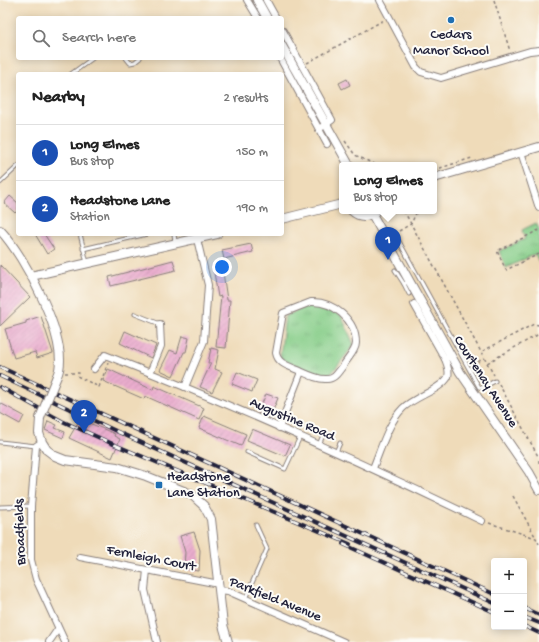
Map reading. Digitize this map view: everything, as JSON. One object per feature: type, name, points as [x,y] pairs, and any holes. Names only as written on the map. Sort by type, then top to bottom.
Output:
[{"type":"street","points":[[247,0],[257,16]]},
{"type":"street","points":[[257,0],[271,16]]},
{"type":"street","points":[[266,0],[272,16]]},
{"type":"street","points":[[380,0],[416,67],[421,72],[441,78],[530,50],[539,50]]},
{"type":"street","points":[[284,31],[284,45],[322,127],[327,144]]},
{"type":"street","points":[[284,45],[302,65],[332,120],[322,127]]},
{"type":"street","points":[[281,60],[322,127],[347,162]]},
{"type":"street","points":[[437,177],[539,147]]},
{"type":"street","points":[[521,152],[539,208]]},
{"type":"street","points":[[284,218],[339,205]]},
{"type":"street","name":"Courtenay Avenue","points":[[356,214],[359,216],[365,216],[370,214]]},
{"type":"street","name":"Courtenay Avenue","points":[[375,214],[398,268],[421,310],[451,355],[474,394],[529,472],[539,490]]},
{"type":"street","points":[[0,230],[31,276],[50,318],[61,350],[61,374],[40,418],[39,444],[55,456],[65,460],[128,470],[191,494],[204,506],[211,519],[222,626],[228,642]]},
{"type":"street","points":[[31,276],[209,236]]},
{"type":"street","points":[[184,387],[204,341],[208,284],[197,239]]},
{"type":"street","points":[[315,302],[342,312],[346,315],[355,336],[356,344],[353,352],[335,377],[322,379],[301,372],[280,362],[277,358],[276,352],[283,313],[315,302]]},
{"type":"street","name":"Courtenay Avenue","points":[[414,304],[421,310]]},
{"type":"street","points":[[150,373],[160,346],[160,324]]},
{"type":"street","name":"Augustine Road","points":[[94,369],[105,355],[336,452],[482,521]]},
{"type":"street","points":[[372,468],[395,420],[403,408],[414,399],[442,384],[448,376],[451,355]]},
{"type":"street","points":[[279,428],[301,372]]},
{"type":"street","name":"Broadfields","points":[[39,444],[31,506],[30,560],[36,579],[65,642]]},
{"type":"street","name":"Fernleigh Court","points":[[80,557],[147,570],[219,587]]},
{"type":"street","points":[[147,570],[145,590],[157,642]]},
{"type":"street","name":"Parkfield Avenue","points":[[219,587],[344,642]]},
{"type":"street","points":[[49,642],[58,628]]},
{"type":"lane","points":[[74,72],[90,60]]},
{"type":"lane","points":[[128,60],[130,63],[138,60]]},
{"type":"lane","points":[[0,183],[16,168]]},
{"type":"lane","points":[[80,236],[87,263]]},
{"type":"lane","points":[[83,249],[138,236]]},
{"type":"lane","points":[[174,236],[176,244]]},
{"type":"lane","points":[[396,236],[410,261],[451,355],[480,388],[495,381]]},
{"type":"lane","points":[[398,268],[410,261]]},
{"type":"lane","points":[[407,282],[409,294]]},
{"type":"lane","points":[[135,314],[160,324]]},
{"type":"lane","points":[[319,445],[323,435]]},
{"type":"lane","points":[[248,452],[285,469],[300,437]]},
{"type":"lane","points":[[0,442],[39,444]]},
{"type":"lane","points":[[336,452],[340,443]]},
{"type":"lane","points":[[0,507],[31,506]]},
{"type":"lane","points":[[245,599],[267,549],[256,524]]},
{"type":"path","points":[[494,0],[512,56]]},
{"type":"path","points":[[302,65],[390,18]]},
{"type":"path","points":[[348,145],[355,155],[370,162]]},
{"type":"path","points":[[406,214],[495,377]]},
{"type":"path","points":[[398,232],[411,224],[416,214]]},
{"type":"path","points":[[539,230],[497,251],[506,270],[539,254]]},
{"type":"path","points":[[481,352],[534,324],[539,325]]},
{"type":"path","points":[[488,363],[539,334]]},
{"type":"path","points":[[61,374],[76,373]]},
{"type":"path","points":[[498,384],[539,459],[539,465]]},
{"type":"path","points":[[513,496],[539,544]]},
{"type":"path","points":[[482,521],[536,538]]},
{"type":"green space","points":[[536,223],[539,229],[539,262],[535,254],[506,268],[499,251],[525,239],[522,230]]},
{"type":"green space","points":[[313,304],[341,315],[354,345],[327,379],[280,358],[285,316]]},
{"type":"building","points":[[347,79],[350,85],[342,89],[339,83]]},
{"type":"building","points":[[10,196],[16,201],[16,212],[15,213],[4,203]]},
{"type":"building","points":[[36,236],[45,236],[54,249],[47,254]]},
{"type":"building","points":[[251,244],[253,252],[224,259],[222,250]]},
{"type":"building","points":[[173,260],[176,270],[111,286],[109,277]]},
{"type":"building","points":[[0,265],[30,297],[0,326]]},
{"type":"building","points":[[222,265],[227,300],[230,300],[226,348],[216,347],[221,296],[218,297],[213,266]]},
{"type":"building","points":[[41,316],[53,353],[37,358],[35,352],[14,358],[5,329],[26,323],[26,321]]},
{"type":"building","points":[[125,331],[156,345],[151,358],[120,343]]},
{"type":"building","points":[[182,336],[189,338],[186,352],[184,352],[173,376],[160,370],[170,350],[177,353]]},
{"type":"building","points":[[211,348],[219,350],[215,369],[222,372],[212,392],[200,387],[211,363],[208,363]]},
{"type":"building","points":[[108,369],[153,390],[154,386],[204,408],[199,420],[145,396],[144,399],[103,381]]},
{"type":"building","points":[[237,372],[257,380],[252,392],[232,384]]},
{"type":"building","points":[[266,394],[278,398],[270,418],[258,413]]},
{"type":"building","points":[[0,403],[24,416],[20,424],[0,413]]},
{"type":"building","points":[[204,416],[246,434],[241,446],[199,428]]},
{"type":"building","points":[[80,419],[115,434],[114,436],[120,439],[112,458],[69,438]]},
{"type":"building","points":[[48,421],[57,425],[55,428],[65,432],[63,438],[45,430]]},
{"type":"building","points":[[252,429],[290,445],[285,456],[247,440]]},
{"type":"building","points":[[194,532],[200,550],[199,571],[184,569],[185,552],[180,536]]},
{"type":"railway","points":[[0,367],[491,593]]},
{"type":"railway","points":[[0,376],[118,432],[491,602]]},
{"type":"railway","points":[[0,387],[62,421],[113,444],[350,544]]},
{"type":"railway","points":[[343,544],[491,611]]},
{"type":"railway","points":[[527,609],[539,615]]},
{"type":"railway","points":[[527,618],[539,623]]},
{"type":"railway","points":[[527,627],[539,633]]},
{"type":"place","name":"Cedars Manor School","points":[[451,20]]},
{"type":"place","name":"Long Elmes","points":[[388,260]]},
{"type":"place","name":"Headstone Lane","points":[[84,433]]},
{"type":"place","name":"Headstone Lane Station","points":[[159,485]]}]
